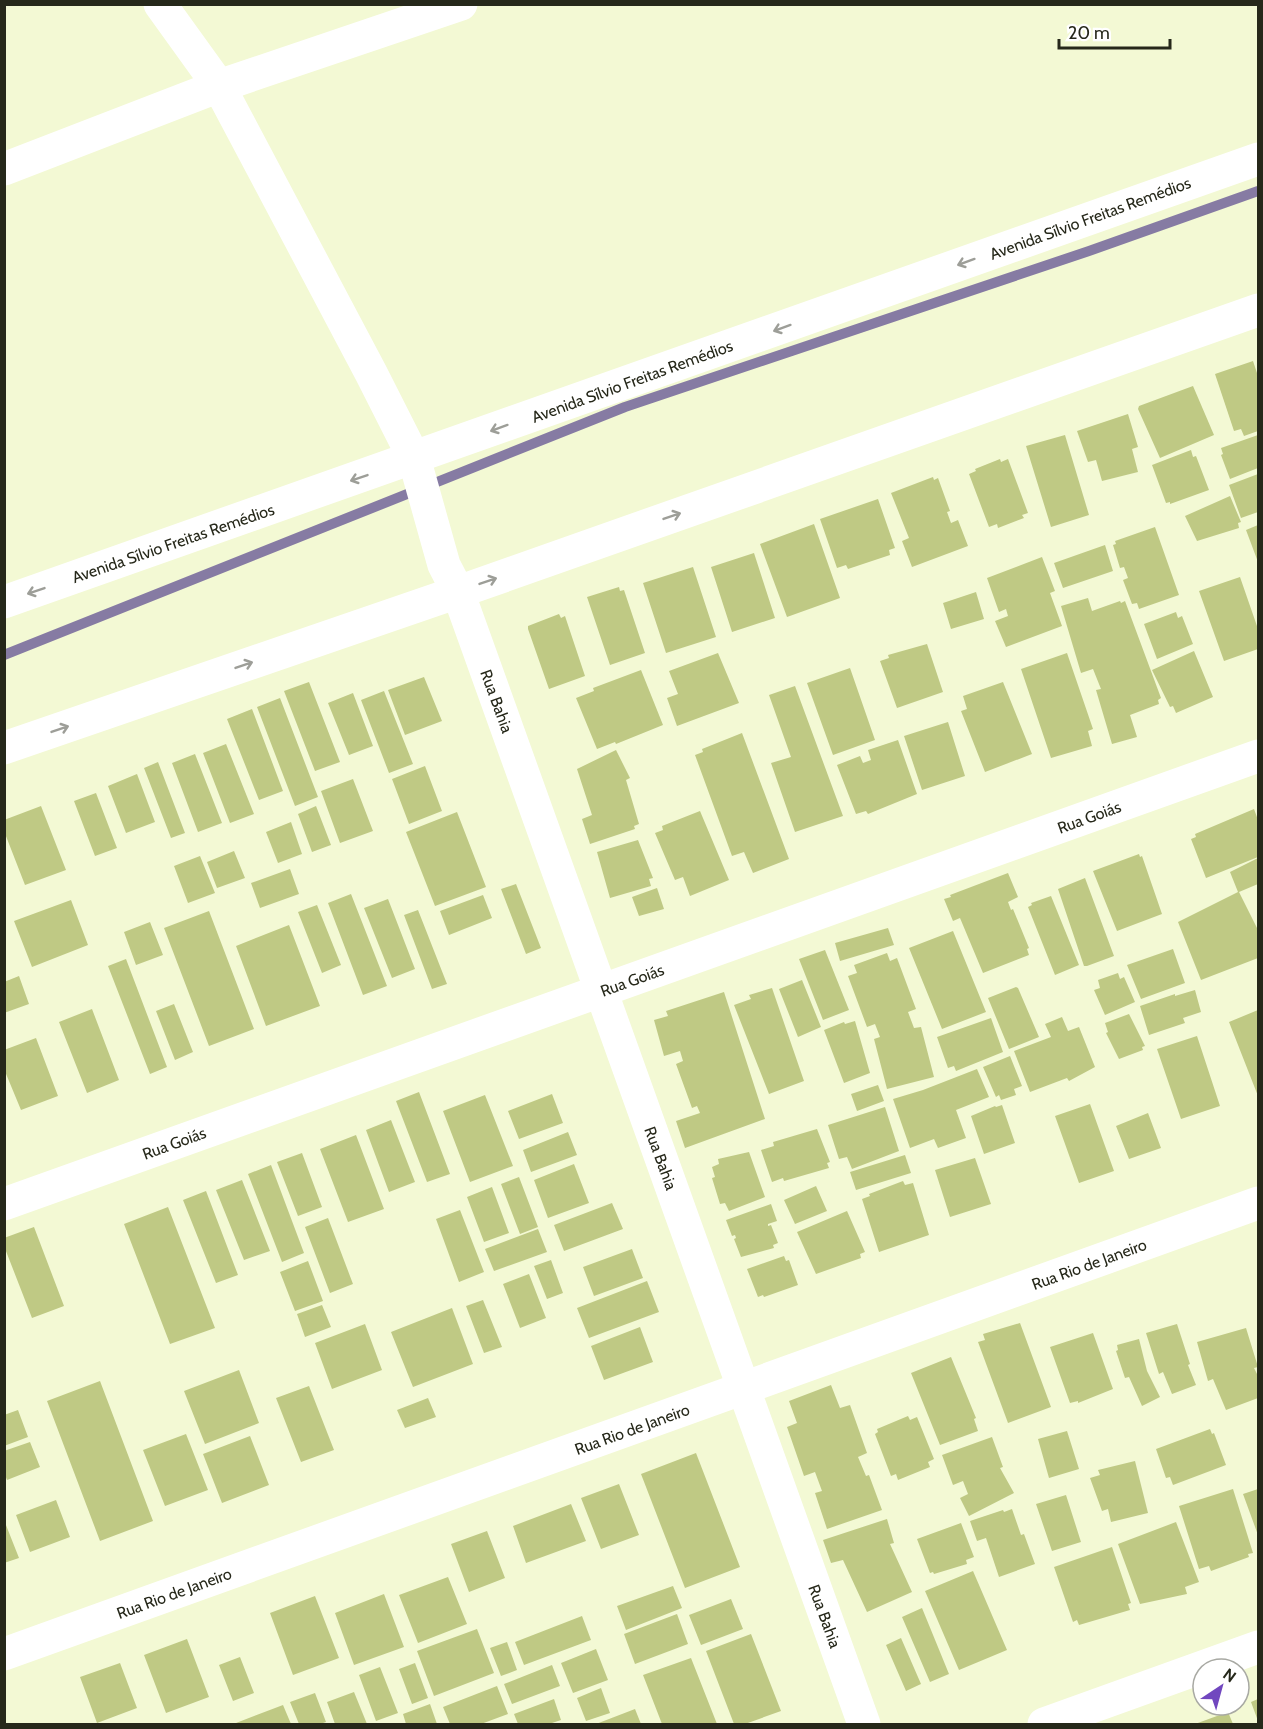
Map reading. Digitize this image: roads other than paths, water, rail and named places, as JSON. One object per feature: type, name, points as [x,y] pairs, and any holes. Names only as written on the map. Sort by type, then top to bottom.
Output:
[{"type":"street","name":"Rua Bahia","points":[[160,4],[219,86],[371,373],[417,470],[451,578],[864,1725]]},
{"type":"street","points":[[4,169],[219,86],[461,4]]},
{"type":"street","name":"Avenida Sílvio Freitas Remédios","points":[[4,602],[417,470],[1258,159]]},
{"type":"street","points":[[4,748],[451,578],[1258,310]]},
{"type":"street","name":"Rua Goiás","points":[[4,1204],[1258,756]]},
{"type":"street","name":"Rua Rio de Janeiro","points":[[4,1654],[1258,1203]]},
{"type":"street","points":[[1044,1725],[1258,1647]]},
{"type":"waterway","points":[[4,655],[625,407],[1089,251],[1258,191]]}]
